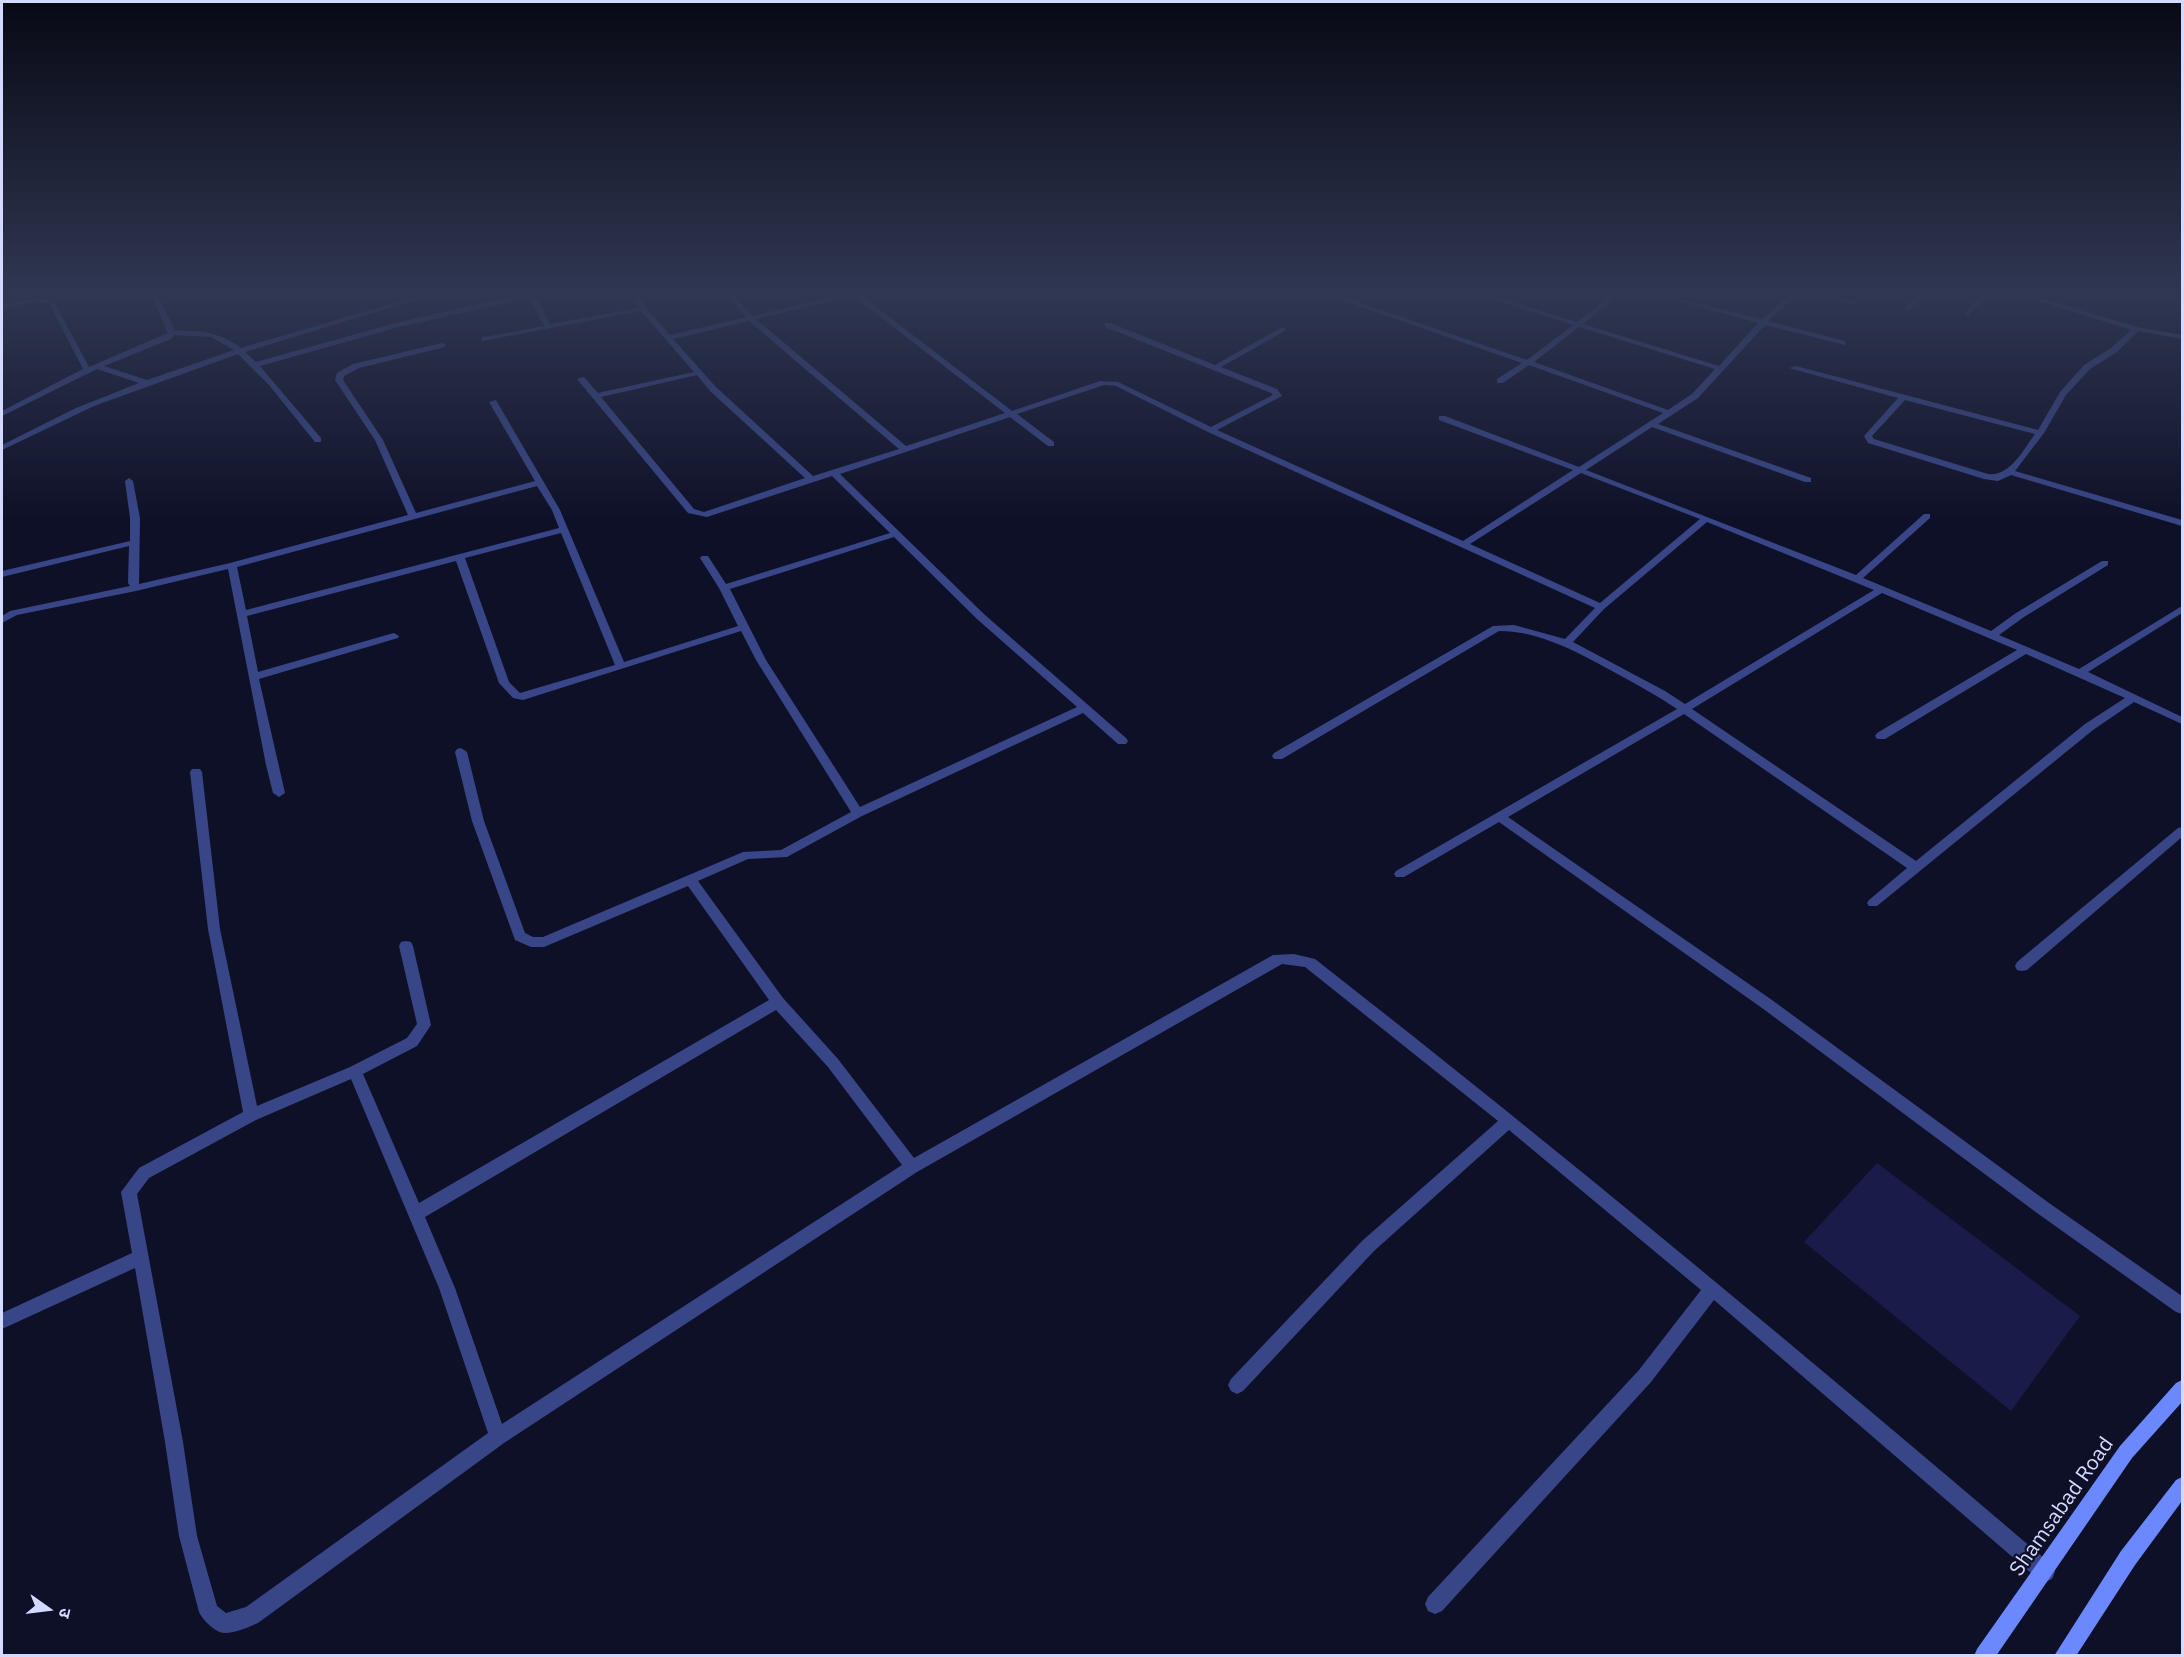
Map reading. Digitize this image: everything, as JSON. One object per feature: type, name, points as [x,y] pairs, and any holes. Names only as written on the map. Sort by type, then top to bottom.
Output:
[{"type":"main road","name":"Shamsabad Road","points":[[1984,1656],[2126,1452],[2182,1389]]},
{"type":"main road","points":[[2064,1656],[2128,1558],[2182,1486]]},
{"type":"street","points":[[2,414],[86,370]]},
{"type":"street","points":[[111,370],[147,382]]},
{"type":"street","points":[[2,448],[75,411],[182,370]]},
{"type":"street","points":[[259,370],[318,440]]},
{"type":"street","points":[[348,370],[340,375],[339,380],[379,440],[413,516]]},
{"type":"street","points":[[696,370],[811,479]]},
{"type":"street","points":[[811,370],[904,449]]},
{"type":"street","points":[[955,370],[1051,444]]},
{"type":"street","points":[[1211,430],[1278,396],[1275,392],[1224,370]]},
{"type":"street","points":[[1500,381],[1516,370]]},
{"type":"street","points":[[1551,370],[1668,412]]},
{"type":"street","points":[[1463,545],[1582,470],[1700,391],[1717,370]]},
{"type":"street","points":[[1802,370],[2040,433]]},
{"type":"street","points":[[1903,397],[1868,436],[1870,441],[1987,477],[1998,478],[2010,472],[2040,433],[2063,394],[2084,370]]},
{"type":"street","points":[[596,396],[698,373]]},
{"type":"street","points":[[581,379],[691,511],[697,515],[704,515],[1110,383],[1127,387],[1211,430],[1601,607]]},
{"type":"street","points":[[493,402],[541,482],[565,529],[621,666]]},
{"type":"street","points":[[1442,418],[1582,470],[1882,589],[2081,672],[2182,722]]},
{"type":"street","points":[[1651,424],[1808,480]]},
{"type":"street","points":[[2010,472],[2182,523]]},
{"type":"street","points":[[834,473],[981,617],[1122,741]]},
{"type":"street","points":[[129,481],[135,518],[133,583],[136,588]]},
{"type":"street","points":[[2,620],[14,613],[136,588],[232,565],[541,482]]},
{"type":"street","points":[[1857,579],[1927,516]]},
{"type":"street","points":[[1567,644],[1601,607],[1706,519]]},
{"type":"street","points":[[243,614],[565,529]]},
{"type":"street","points":[[724,588],[895,534]]},
{"type":"street","points":[[2,574],[135,543]]},
{"type":"street","points":[[459,556],[504,683],[517,696],[523,697],[745,627]]},
{"type":"street","points":[[705,558],[724,588],[761,660],[858,813]]},
{"type":"street","points":[[1992,635],[2020,615],[2105,563]]},
{"type":"street","points":[[232,565],[265,738],[279,793]]},
{"type":"street","points":[[1400,874],[1685,709],[1882,589]]},
{"type":"street","points":[[2081,672],[2182,609]]},
{"type":"street","points":[[1278,756],[1497,628],[1515,628],[1567,644],[1661,693],[1915,867]]},
{"type":"street","points":[[253,677],[394,636]]},
{"type":"street","points":[[1881,736],[2026,649]]},
{"type":"street","points":[[1873,903],[2089,727],[2134,697]]},
{"type":"street","points":[[461,753],[478,821],[520,936],[531,942],[544,942],[747,855],[783,854],[858,813],[1085,708]]},
{"type":"street","points":[[196,772],[214,929],[251,1115]]},
{"type":"street","points":[[1498,816],[1767,1004],[2043,1208],[2182,1306]]},
{"type":"street","points":[[2022,966],[2182,831]]},
{"type":"street","points":[[690,879],[778,1002],[833,1064],[912,1167]]},
{"type":"street","points":[[406,946],[424,1025],[412,1042],[355,1071],[251,1115],[144,1173],[129,1192],[142,1256],[188,1536],[209,1612],[224,1623],[251,1616],[498,1437],[912,1167],[1278,959],[1293,957],[1310,963],[1509,1121],[1713,1288],[2044,1572]]},
{"type":"street","points":[[417,1213],[778,1002]]},
{"type":"street","points":[[355,1071],[447,1288],[498,1437]]},
{"type":"street","points":[[1238,1385],[1368,1246],[1509,1121]]},
{"type":"street","points":[[2,1321],[142,1256]]},
{"type":"street","points":[[1435,1604],[1645,1376],[1713,1288]]},
{"type":"building","points":[[1877,1163],[2080,1316],[2011,1411],[1804,1242]]}]
